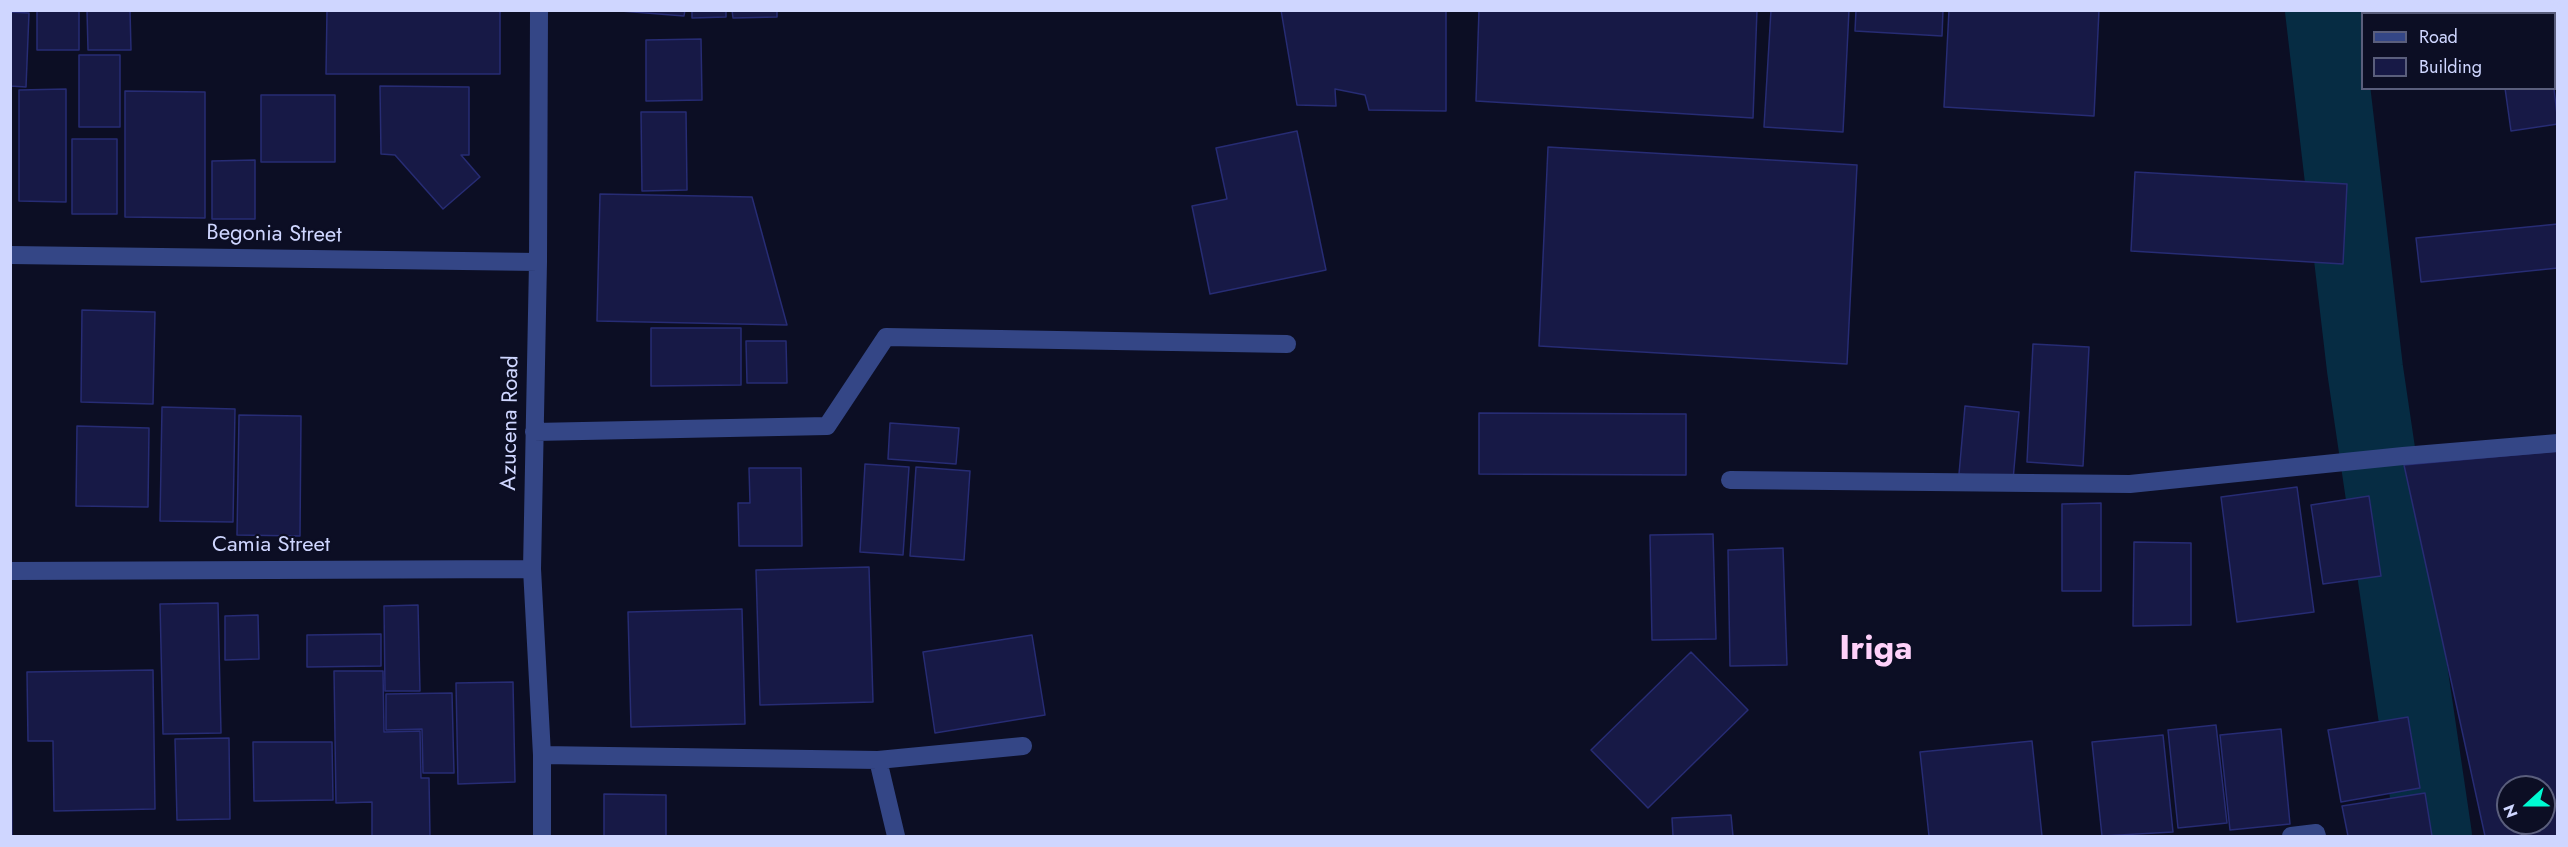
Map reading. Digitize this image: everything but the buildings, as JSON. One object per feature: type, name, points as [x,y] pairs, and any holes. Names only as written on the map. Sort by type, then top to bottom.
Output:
[{"type":"street","name":"Azucena Road","points":[[538,10],[538,262],[532,569],[542,755],[542,837]]},
{"type":"street","name":"Begonia Street","points":[[10,255],[538,262]]},
{"type":"street","points":[[534,432],[827,426],[886,337],[1287,344]]},
{"type":"street","points":[[1730,480],[2130,484],[2358,460],[2558,443]]},
{"type":"street","name":"Camia Street","points":[[10,571],[532,569]]},
{"type":"street","points":[[542,755],[878,760],[1023,746]]},
{"type":"street","points":[[878,760],[896,837]]},
{"type":"street","points":[[2291,837],[2316,833],[2317,837]]},
{"type":"waterway","points":[[2323,10],[2365,369],[2434,836]]},
{"type":"district","name":"Iriga","points":[[1876,651]]}]
